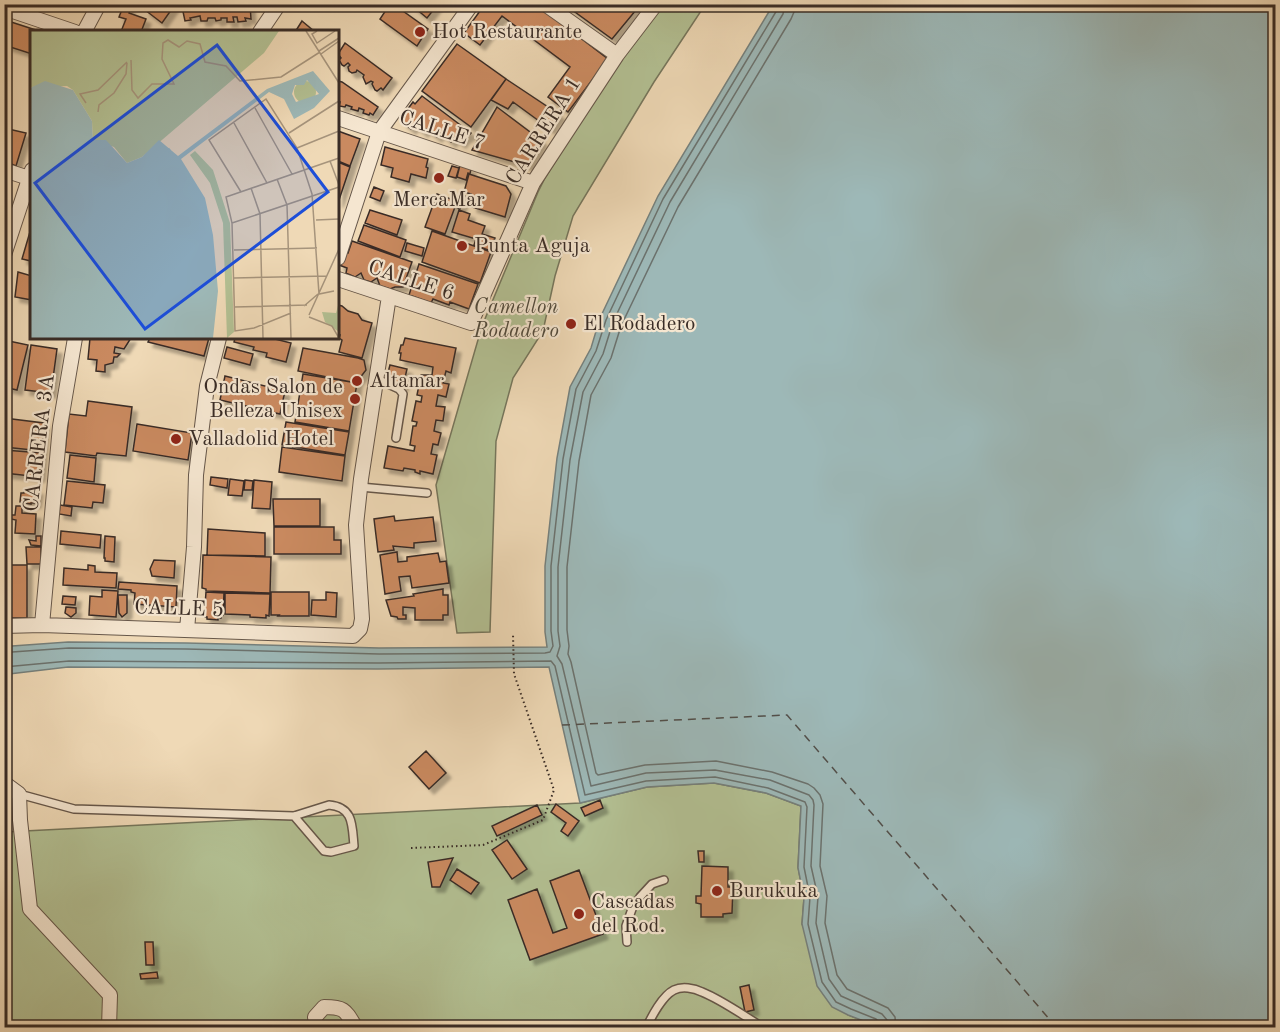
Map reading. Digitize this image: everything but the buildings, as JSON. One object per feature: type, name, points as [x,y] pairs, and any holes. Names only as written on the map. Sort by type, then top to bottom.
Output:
[{"type":"street","points":[[85,30],[99,4]]},
{"type":"street","points":[[261,30],[279,4]]},
{"type":"street","points":[[339,255],[379,132],[472,4]]},
{"type":"street","points":[[545,4],[617,56]]},
{"type":"street","name":"CARRERA 1","points":[[471,323],[533,183],[617,56],[656,4]]},
{"type":"street","points":[[4,8],[69,30]]},
{"type":"street","name":"CALLE 7","points":[[339,118],[533,183]]},
{"type":"street","points":[[4,170],[30,176],[4,255]]},
{"type":"street","name":"CALLE 6","points":[[339,279],[471,323]]},
{"type":"street","points":[[360,487],[389,296]]},
{"type":"street","name":"CARRERA 3A","points":[[42,625],[60,426],[75,339]]},
{"type":"street","points":[[187,630],[194,548],[196,475],[207,386],[219,339]]},
{"type":"street","name":"CALLE 5","points":[[4,626],[42,625],[353,636],[360,629],[362,620],[356,525],[360,487]]},
{"type":"street","points":[[4,783],[20,794],[20,820],[30,909],[110,995],[109,1028]]},
{"type":"street","points":[[317,1028],[315,1017],[324,1007],[338,1007],[346,1012],[356,1028]]},
{"type":"lane","points":[[376,378],[399,389],[403,394],[396,438]]},
{"type":"lane","points":[[360,487],[427,493]]},
{"type":"lane","points":[[20,794],[74,809],[294,816],[329,805],[340,807],[351,819],[354,846],[331,852],[324,851],[294,816]]},
{"type":"lane","points":[[627,942],[626,926],[632,909],[652,884],[664,880]]},
{"type":"lane","points":[[646,1028],[662,1001],[674,990],[688,988],[701,991],[764,1028]]},
{"type":"path","points":[[411,848],[483,845],[543,820],[554,790],[514,674],[513,634]]},
{"type":"green space","name":"Camellon Rodadero","points":[[662,5],[705,5],[654,82],[573,216],[555,276],[543,331],[513,378],[496,441],[490,632],[457,633],[436,485],[482,326],[545,178],[620,59]]},
{"type":"green space","points":[[714,783],[766,793],[801,806],[798,867],[804,898],[802,924],[848,1015],[875,1025],[873,1028],[5,1028],[5,832],[580,803],[647,787]]},
{"type":"water","points":[[773,5],[1275,5],[1275,1027],[873,1027],[874,1025],[848,1015],[832,1007],[817,986],[802,924],[804,898],[798,868],[801,806],[766,793],[714,783],[647,787],[580,803],[549,667],[378,669],[68,667],[5,673],[5,645],[68,642],[379,648],[547,647],[545,566],[557,458],[570,387],[591,348],[600,318],[658,196]]},
{"type":"ferry route","points":[[562,725],[787,715],[1057,1028]]},
{"type":"place","name":"Hot Restaurante","points":[[420,32]]},
{"type":"place","name":"MercaMar","points":[[439,178]]},
{"type":"place","name":"Punta Aguja","points":[[462,246]]},
{"type":"place","name":"El Rodadero","points":[[571,324]]},
{"type":"place","name":"Altamar","points":[[357,381]]},
{"type":"place","name":"Ondas Salon de Belleza Unisex","points":[[355,399]]},
{"type":"place","name":"Valladolid Hotel","points":[[176,439]]},
{"type":"place","name":"Burukuka","points":[[717,891]]},
{"type":"place","name":"Cascadas del Rod.","points":[[579,914]]}]
